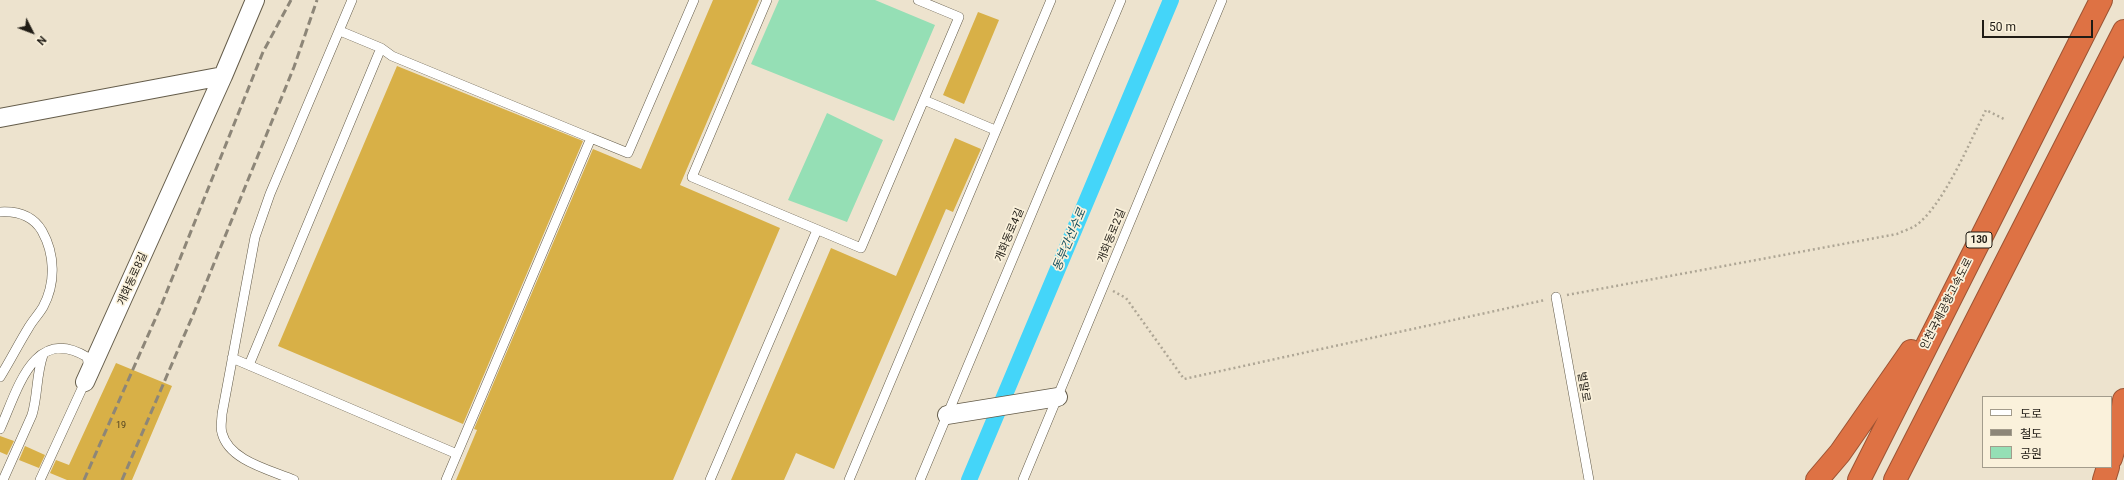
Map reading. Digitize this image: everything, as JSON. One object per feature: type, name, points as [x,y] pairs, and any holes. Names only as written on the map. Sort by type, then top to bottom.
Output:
[{"type":"highway","name":"인천국제공항고속도로","points":[[1859,480],[2101,0]]},
{"type":"highway","points":[[1896,480],[2124,31]]},
{"type":"highway","points":[[1817,480],[1840,453],[1951,295]]},
{"type":"highway","points":[[2112,455],[2120,428],[2124,400]]},
{"type":"highway","points":[[2104,480],[2108,468]]},
{"type":"street","name":"개화동로8길","points":[[87,375],[223,76],[254,0]]},
{"type":"street","points":[[0,118],[223,76]]},
{"type":"street","points":[[947,415],[1050,398]]},
{"type":"lane","points":[[294,480],[239,456],[228,447],[222,433],[222,414],[255,237],[270,194],[352,0]]},
{"type":"lane","points":[[340,31],[381,48],[392,56],[628,154],[694,0]]},
{"type":"lane","points":[[768,0],[692,177],[861,248],[959,17],[918,0]]},
{"type":"lane","points":[[849,480],[1051,0]]},
{"type":"lane","name":"개화동로4길","points":[[920,480],[1121,0]]},
{"type":"lane","name":"개화동로2길","points":[[1023,480],[1050,398],[1104,286],[1222,0]]},
{"type":"lane","points":[[249,366],[381,48]]},
{"type":"lane","points":[[924,100],[995,130]]},
{"type":"lane","points":[[446,480],[591,138]]},
{"type":"lane","points":[[0,212],[16,212],[38,225],[48,242],[52,258],[51,287],[43,306],[29,326],[0,377]]},
{"type":"lane","points":[[710,480],[817,230]]},
{"type":"lane","name":"벌말로","points":[[1556,297],[1589,480]]},
{"type":"lane","points":[[0,429],[23,376],[44,352],[55,347],[66,347],[87,357],[87,375]]},
{"type":"lane","points":[[4,480],[32,415],[35,404],[36,379],[44,352]]},
{"type":"lane","points":[[232,358],[457,454]]},
{"type":"lane","name":"개화동로8길","points":[[40,480],[87,375]]},
{"type":"path","points":[[1104,286],[1126,298],[1184,379],[1556,297],[1897,234],[1915,226],[1929,212],[1944,192],[1986,110],[2004,119]]},
{"type":"green space","points":[[779,0],[875,0],[935,25],[894,121],[751,64]]},
{"type":"green space","points":[[827,113],[883,140],[847,222],[788,200]]},
{"type":"building","points":[[713,0],[759,0],[680,185],[780,228],[673,480],[456,480],[477,430],[474,429],[593,149],[641,169]]},
{"type":"building","points":[[978,12],[999,20],[964,104],[943,95]]},
{"type":"building","points":[[397,66],[583,141],[463,424],[278,346]]},
{"type":"building","points":[[955,138],[981,149],[953,212],[946,209],[834,469],[796,453],[784,480],[731,480],[831,248],[896,276]]},
{"type":"building","points":[[116,363],[172,386],[132,480],[67,480],[50,473],[56,460],[69,465]]},
{"type":"building","points":[[0,436],[14,441],[7,455],[0,452]]},
{"type":"building","points":[[25,446],[45,455],[39,468],[19,460]]},
{"type":"waterway","name":"동부간선수로","points":[[969,480],[1171,0]]},
{"type":"railway","points":[[84,480],[161,306],[263,52],[291,0]]},
{"type":"railway","points":[[122,480],[193,315],[294,67],[317,0]]}]
